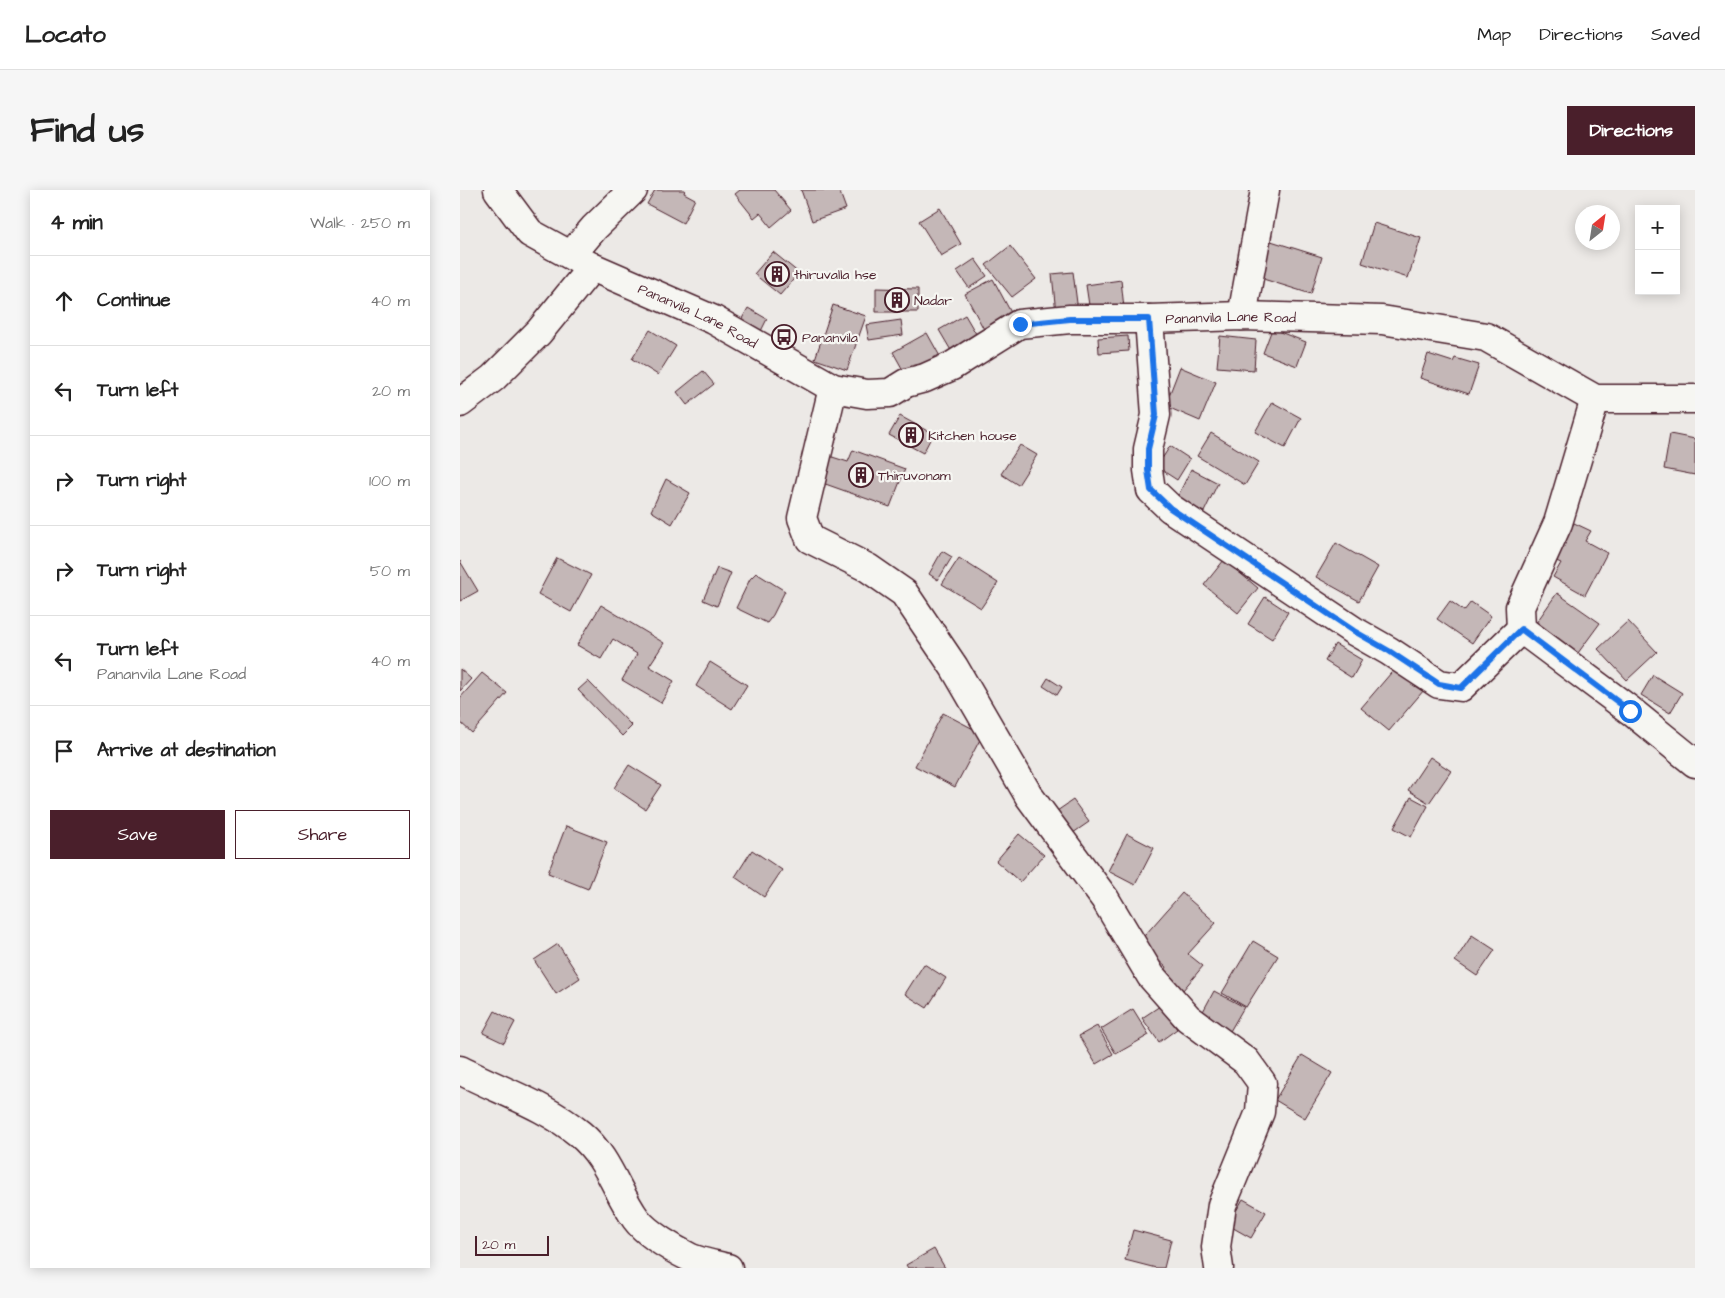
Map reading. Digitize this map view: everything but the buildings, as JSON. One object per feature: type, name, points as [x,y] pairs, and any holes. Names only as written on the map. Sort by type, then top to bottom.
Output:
[{"type":"street","name":"Pananvila Lane Road","points":[[498,190],[530,233],[582,261],[714,320],[833,388],[867,394],[890,393],[906,383],[926,378],[952,366],[1020,324],[1070,319],[1242,316],[1382,320],[1486,337],[1595,399],[1695,399]]},
{"type":"street","points":[[460,403],[493,378],[539,332],[582,261],[600,222],[633,190]]},
{"type":"street","points":[[1242,316],[1265,190]]},
{"type":"street","points":[[1149,319],[1156,415],[1148,449],[1148,470],[1151,490],[1170,508],[1354,631],[1389,651],[1439,684],[1461,688],[1521,629],[1520,607],[1558,523],[1595,399]]},
{"type":"street","points":[[833,388],[802,518],[810,539],[868,568],[904,593],[954,667],[1028,796],[1105,899],[1151,976],[1188,1018],[1246,1061],[1262,1083],[1260,1112],[1222,1205],[1216,1247],[1219,1268]]},
{"type":"street","points":[[1521,629],[1630,711],[1695,763]]},
{"type":"street","points":[[460,1070],[542,1108],[580,1133],[598,1150],[637,1220],[659,1240],[692,1259],[728,1268]]},
{"type":"place","name":"thiruvalla hse","points":[[777,274]]},
{"type":"place","name":"Nadar","points":[[897,300]]},
{"type":"place","name":"Pananvila","points":[[784,337]]},
{"type":"place","name":"Kitchen house","points":[[911,435]]},
{"type":"place","name":"Thiruvonam","points":[[861,475]]},
{"type":"route","points":[[1020,324],[1070,319],[1149,319],[1156,415],[1148,449],[1148,470],[1151,490],[1170,508],[1354,631],[1389,651],[1439,684],[1461,688],[1521,629],[1630,711]]}]
